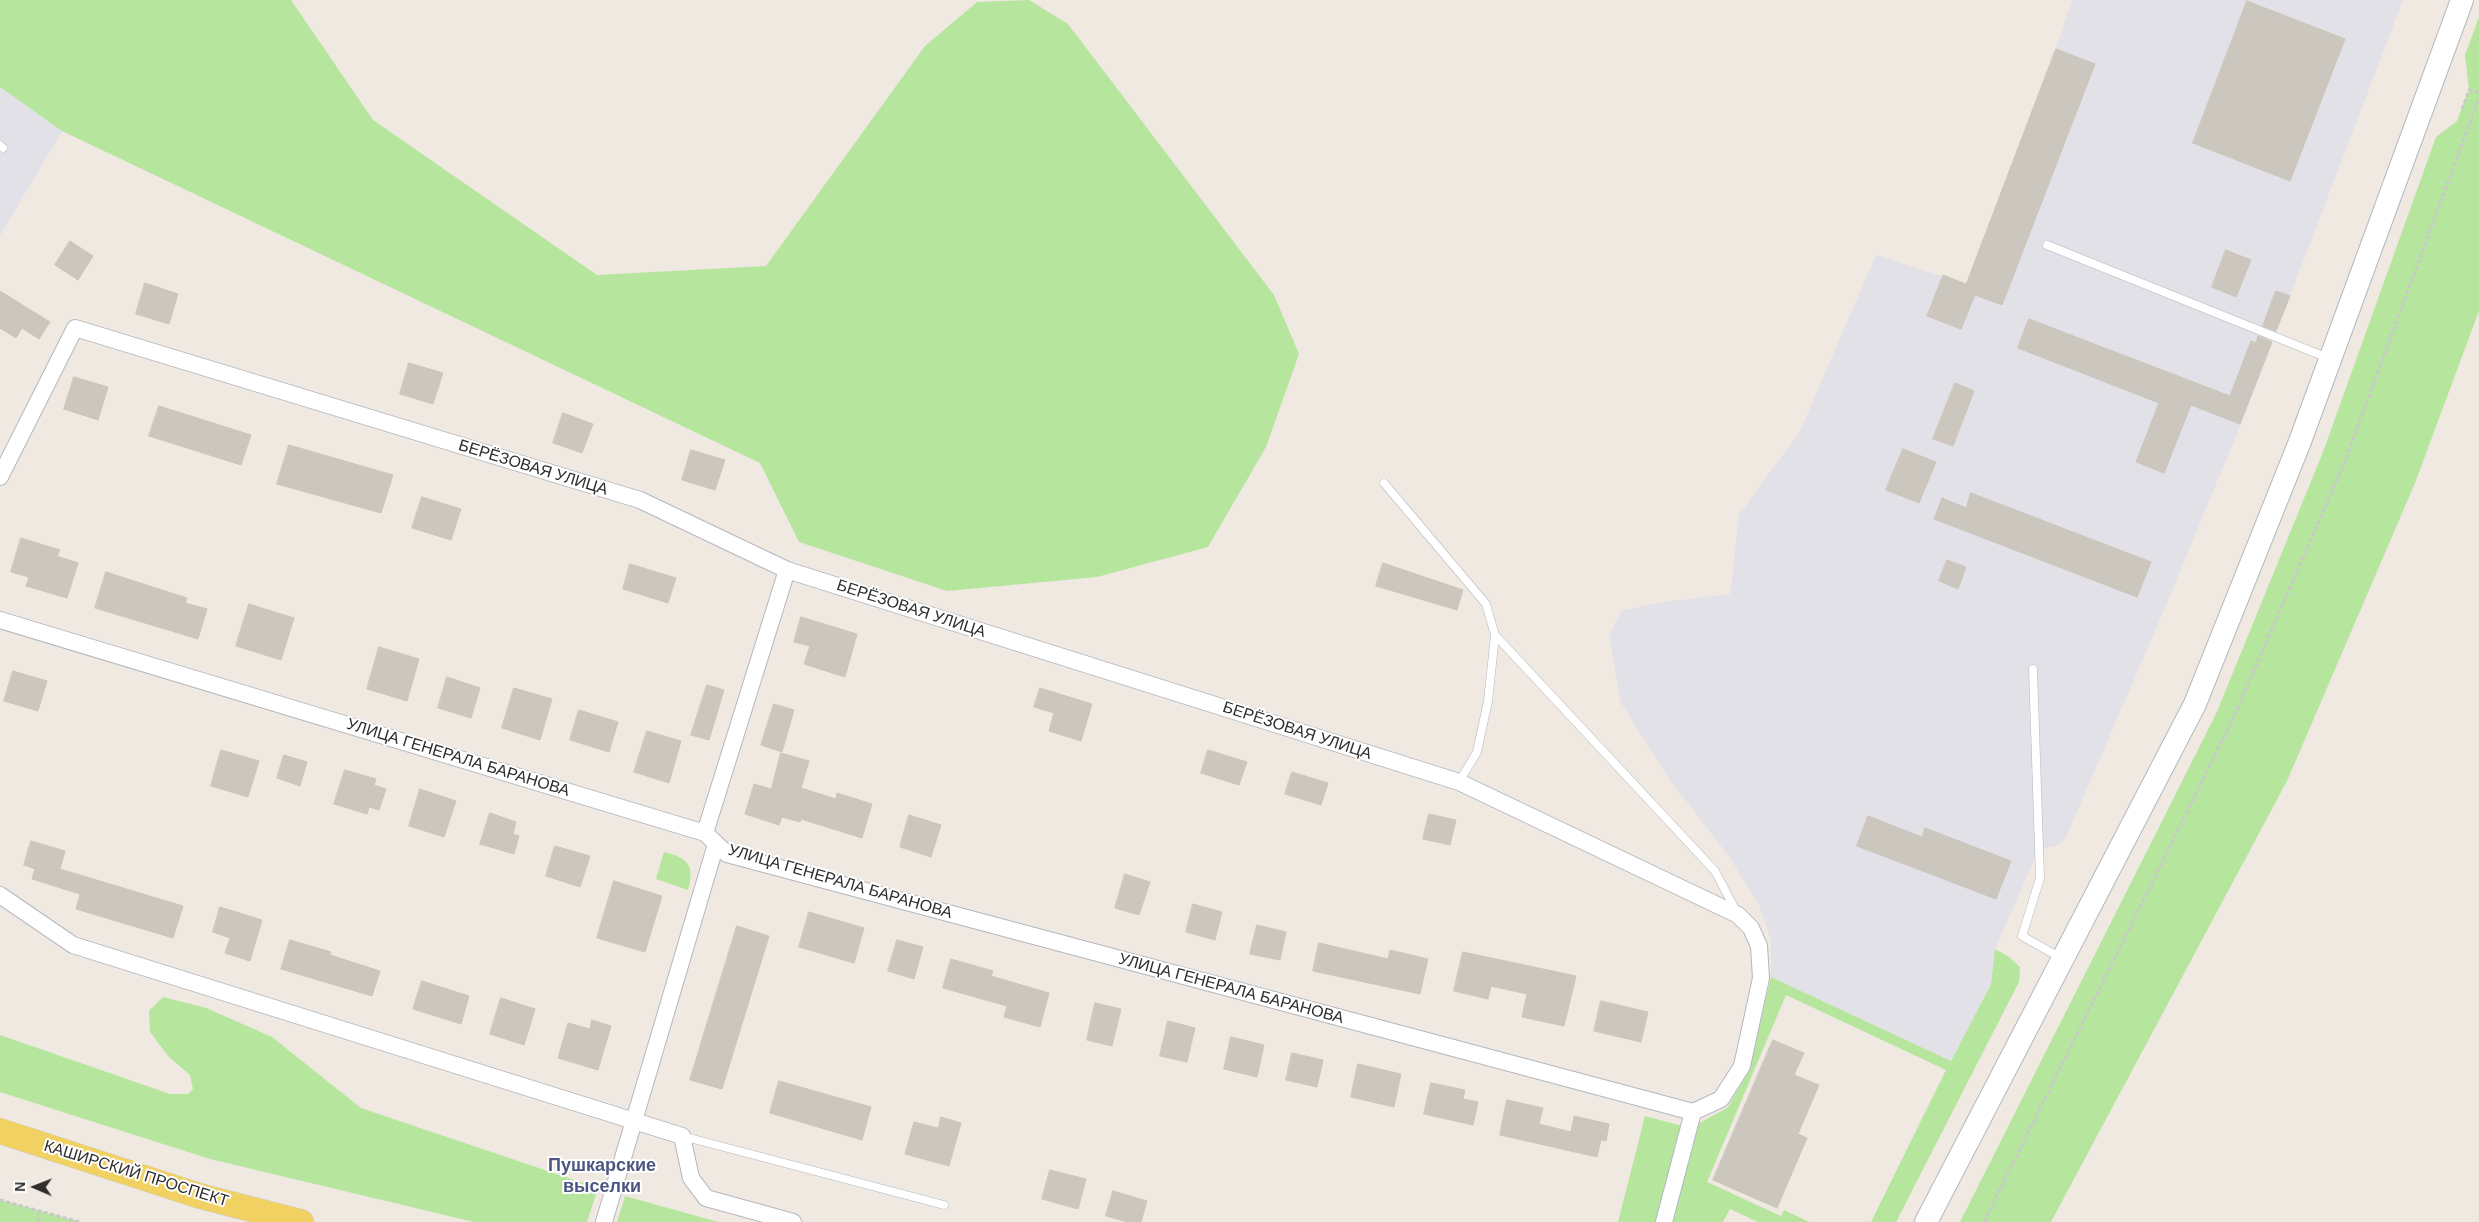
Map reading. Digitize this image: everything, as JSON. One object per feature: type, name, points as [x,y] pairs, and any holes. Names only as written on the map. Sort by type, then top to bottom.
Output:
[{"type":"main road","points":[[1926,1222],[2195,704],[2299,444],[2462,0]]},
{"type":"main road","name":"КАШИРСКИЙ ПРОСПЕКТ","points":[[0,1131],[200,1196],[301,1222]]},
{"type":"street","name":"БЕРЁЗОВАЯ УЛИЦА","points":[[0,477],[75,328],[640,500],[787,570],[1459,782],[1738,914]]},
{"type":"street","points":[[604,1222],[787,570]]},
{"type":"street","name":"УЛИЦА ГЕНЕРАЛА БАРАНОВА","points":[[0,620],[710,839],[727,854],[1693,1112]]},
{"type":"street","points":[[0,895],[73,946],[632,1122],[682,1136],[691,1178],[706,1198],[793,1222]]},
{"type":"street","points":[[1664,1222],[1693,1112],[1721,1099],[1742,1066],[1761,978],[1759,946],[1751,928],[1738,914]]},
{"type":"lane","points":[[2047,245],[2330,359]]},
{"type":"lane","points":[[1384,483],[1486,604],[1495,635],[1488,701],[1477,752],[1459,782]]},
{"type":"lane","points":[[1495,635],[1715,871],[1738,914]]},
{"type":"lane","points":[[2033,669],[2040,878],[2022,936],[2062,959]]},
{"type":"lane","points":[[682,1136],[944,1205]]},
{"type":"path","points":[[2462,109],[2469,90],[2479,93]]},
{"type":"path","points":[[1984,1222],[2236,712],[2345,460],[2479,98]]},
{"type":"path","points":[[0,1200],[80,1222]]},
{"type":"path","points":[[38,1211],[39,1222]]},
{"type":"shaded area","points":[[2072,0],[2403,0],[2241,424],[2164,610],[2066,837],[2059,845],[2039,849],[1995,949],[1991,983],[1951,1061],[1771,977],[1771,940],[1759,905],[1728,855],[1669,779],[1621,703],[1609,636],[1621,611],[1663,602],[1730,594],[1739,515],[1800,431],[1876,255],[1966,284],[2056,49]]},
{"type":"shaded area","points":[[0,87],[62,131],[0,236]]},
{"type":"green space","points":[[0,0],[291,0],[373,120],[597,275],[766,266],[925,46],[977,2],[1029,0],[1068,24],[1274,295],[1299,354],[1266,447],[1208,547],[1097,577],[947,591],[799,542],[760,463],[62,131],[0,87]]},
{"type":"green space","points":[[2479,17],[2479,311],[2415,483],[2287,781],[2051,1222],[1960,1222],[2216,714],[2323,452],[2436,137],[2457,121],[2469,90],[2465,55]]},
{"type":"green space","points":[[664,852],[679,857],[688,864],[691,874],[688,890],[656,879]]},
{"type":"green space","points":[[1995,949],[2009,957],[2020,967],[2019,982],[1896,1222],[1871,1222],[1946,1070],[1786,995],[1707,1182],[1781,1216],[1784,1210],[1809,1222],[1758,1222],[1730,1209],[1723,1222],[1618,1222],[1645,1116],[1690,1128],[1727,1108],[1749,1071],[1771,977],[1951,1061],[1991,984]]},
{"type":"green space","points":[[163,997],[206,1008],[272,1037],[361,1108],[598,1188],[587,1222],[474,1222],[210,1159],[0,1092],[0,1035],[170,1094],[188,1094],[193,1089],[190,1075],[169,1057],[150,1032],[149,1011]]},
{"type":"green space","points":[[625,1196],[718,1222],[617,1222]]},
{"type":"green space","points":[[0,1200],[80,1222],[0,1222]]},
{"type":"building","points":[[2247,1],[2345,39],[2290,181],[2193,143]]},
{"type":"building","points":[[2056,49],[2095,64],[2002,305],[1975,295],[1961,329],[1927,316],[1943,275],[1966,284]]},
{"type":"building","points":[[70,241],[93,256],[78,280],[55,265]]},
{"type":"building","points":[[2226,250],[2251,260],[2236,297],[2212,287]]},
{"type":"building","points":[[145,283],[178,294],[169,324],[136,314]]},
{"type":"building","points":[[0,291],[50,322],[39,339],[22,328],[16,338],[0,328]]},
{"type":"building","points":[[2276,291],[2290,296],[2276,331],[2263,326]]},
{"type":"building","points":[[2029,319],[2230,396],[2251,341],[2256,343],[2258,336],[2272,342],[2240,424],[2191,405],[2164,473],[2136,462],[2159,403],[2018,348]]},
{"type":"building","points":[[409,363],[443,373],[433,404],[400,394]]},
{"type":"building","points":[[74,377],[108,387],[98,420],[64,409]]},
{"type":"building","points":[[1955,383],[1974,391],[1953,446],[1933,439]]},
{"type":"building","points":[[159,406],[251,435],[241,465],[149,436]]},
{"type":"building","points":[[563,413],[593,424],[582,453],[553,443]]},
{"type":"building","points":[[289,445],[393,475],[381,513],[277,484]]},
{"type":"building","points":[[1903,449],[1936,462],[1919,503],[1886,490]]},
{"type":"building","points":[[691,450],[725,460],[715,490],[682,480]]},
{"type":"building","points":[[1971,493],[2151,562],[2137,597],[1934,519],[1942,498],[1966,508]]},
{"type":"building","points":[[422,497],[461,509],[451,540],[412,528]]},
{"type":"building","points":[[21,538],[60,550],[57,556],[78,563],[67,598],[26,586],[29,577],[11,572]]},
{"type":"building","points":[[1947,560],[1966,567],[1958,589],[1939,581]]},
{"type":"building","points":[[1383,563],[1463,590],[1457,610],[1376,586]]},
{"type":"building","points":[[630,564],[676,578],[668,603],[623,589]]},
{"type":"building","points":[[106,572],[187,598],[185,603],[207,609],[198,639],[95,608]]},
{"type":"building","points":[[249,604],[294,618],[281,660],[236,646]]},
{"type":"building","points":[[801,617],[857,634],[845,677],[804,664],[810,646],[794,642]]},
{"type":"building","points":[[379,647],[419,659],[407,701],[367,689]]},
{"type":"building","points":[[13,671],[47,681],[38,711],[4,701]]},
{"type":"building","points":[[447,677],[480,688],[471,718],[438,708]]},
{"type":"building","points":[[707,685],[724,690],[709,740],[691,735]]},
{"type":"building","points":[[514,688],[552,699],[540,740],[502,728]]},
{"type":"building","points":[[1040,688],[1092,704],[1081,741],[1049,731],[1054,713],[1034,707]]},
{"type":"building","points":[[774,704],[794,710],[782,752],[761,745]]},
{"type":"building","points":[[579,710],[618,722],[609,752],[570,740]]},
{"type":"building","points":[[647,731],[681,741],[669,783],[634,772]]},
{"type":"building","points":[[221,750],[259,761],[248,797],[211,786]]},
{"type":"building","points":[[1208,750],[1247,762],[1239,785],[1201,773]]},
{"type":"building","points":[[781,753],[809,761],[801,788],[836,799],[837,793],[872,804],[862,838],[801,819],[800,822],[782,817],[779,825],[745,814],[754,784],[771,789]]},
{"type":"building","points":[[284,755],[307,762],[300,786],[277,778]]},
{"type":"building","points":[[345,770],[376,779],[374,785],[386,789],[379,810],[369,807],[367,814],[334,804]]},
{"type":"building","points":[[1292,772],[1328,783],[1321,805],[1285,794]]},
{"type":"building","points":[[420,789],[456,801],[444,837],[409,826]]},
{"type":"building","points":[[490,813],[516,822],[513,834],[519,836],[514,854],[480,844]]},
{"type":"building","points":[[1429,814],[1456,820],[1450,845],[1423,839]]},
{"type":"building","points":[[909,815],[941,825],[931,857],[900,847]]},
{"type":"building","points":[[1868,816],[1922,837],[1925,828],[2011,861],[1996,899],[1857,846]]},
{"type":"building","points":[[31,841],[65,851],[60,869],[183,906],[173,938],[76,909],[80,894],[32,879],[35,869],[24,865]]},
{"type":"building","points":[[555,846],[590,856],[580,887],[546,876]]},
{"type":"building","points":[[1125,874],[1150,882],[1139,915],[1115,908]]},
{"type":"building","points":[[614,881],[662,896],[645,952],[597,938]]},
{"type":"building","points":[[1193,904],[1222,912],[1215,940],[1186,932]]},
{"type":"building","points":[[220,907],[262,920],[250,961],[225,953],[230,938],[213,932]]},
{"type":"building","points":[[809,912],[864,928],[854,963],[799,947]]},
{"type":"building","points":[[1257,925],[1286,932],[1280,960],[1250,954]]},
{"type":"building","points":[[737,926],[769,936],[722,1089],[690,1080]]},
{"type":"building","points":[[290,940],[331,952],[330,955],[380,971],[372,996],[281,969]]},
{"type":"building","points":[[897,940],[923,947],[914,979],[888,971]]},
{"type":"building","points":[[1319,943],[1388,959],[1390,950],[1428,959],[1420,994],[1313,971]]},
{"type":"building","points":[[1463,952],[1576,976],[1564,1026],[1522,1017],[1527,994],[1491,986],[1488,999],[1454,991]]},
{"type":"building","points":[[951,959],[993,971],[991,976],[1049,993],[1040,1027],[1004,1017],[1007,1006],[943,988]]},
{"type":"building","points":[[422,981],[469,996],[461,1024],[413,1009]]},
{"type":"building","points":[[501,998],[535,1009],[524,1045],[490,1034]]},
{"type":"building","points":[[1601,1001],[1648,1012],[1641,1042],[1594,1031]]},
{"type":"building","points":[[1095,1003],[1121,1009],[1112,1046],[1087,1040]]},
{"type":"building","points":[[592,1020],[611,1026],[598,1070],[558,1058],[568,1023],[590,1029]]},
{"type":"building","points":[[1168,1021],[1195,1028],[1187,1062],[1160,1056]]},
{"type":"building","points":[[1231,1037],[1264,1045],[1257,1077],[1224,1069]]},
{"type":"building","points":[[1773,1040],[1804,1053],[1794,1075],[1819,1085],[1798,1134],[1807,1138],[1777,1208],[1713,1180]]},
{"type":"building","points":[[1292,1053],[1323,1060],[1317,1087],[1286,1080]]},
{"type":"building","points":[[1358,1064],[1401,1074],[1394,1107],[1351,1097]]},
{"type":"building","points":[[779,1081],[871,1107],[862,1140],[770,1113]]},
{"type":"building","points":[[1431,1083],[1465,1090],[1463,1099],[1478,1102],[1473,1125],[1424,1114]]},
{"type":"building","points":[[1507,1100],[1543,1108],[1539,1124],[1571,1132],[1574,1116],[1609,1124],[1606,1141],[1601,1140],[1597,1157],[1500,1135]]},
{"type":"building","points":[[941,1117],[961,1123],[949,1166],[905,1154],[914,1122],[938,1128]]},
{"type":"building","points":[[1050,1170],[1086,1179],[1078,1209],[1042,1199]]},
{"type":"building","points":[[1113,1191],[1147,1201],[1141,1222],[1128,1222],[1106,1216]]},
{"type":"district","name":"Пушкарские выселки","points":[[602,1176]]}]
